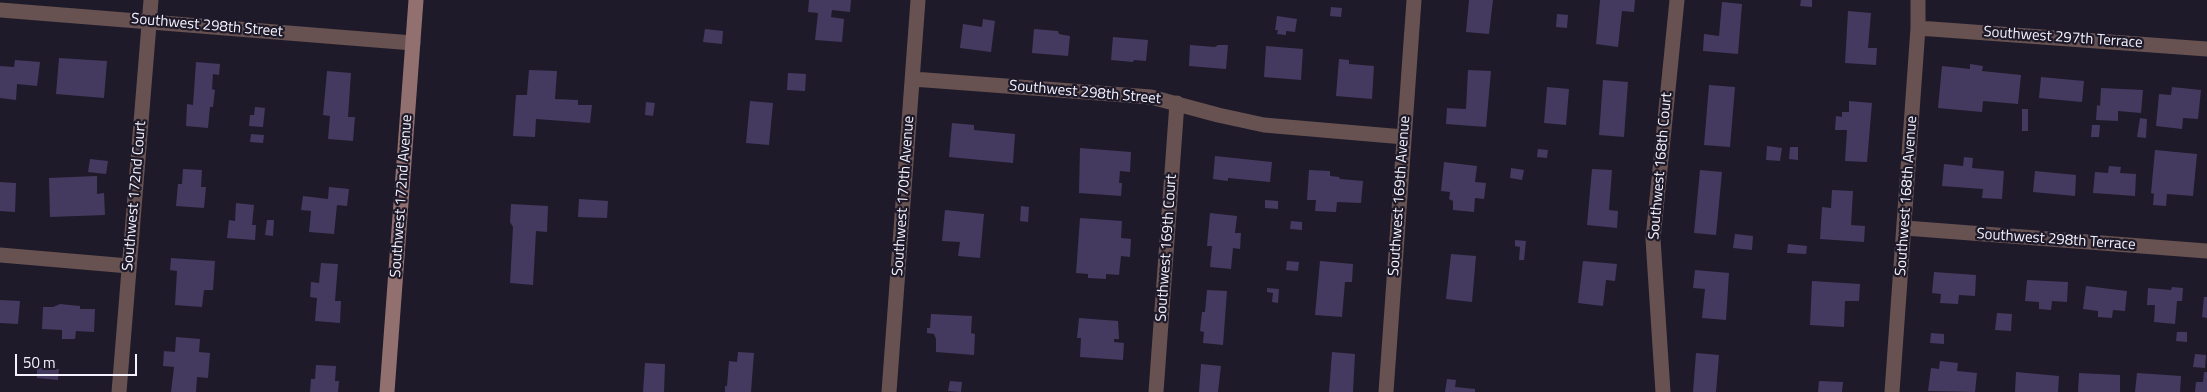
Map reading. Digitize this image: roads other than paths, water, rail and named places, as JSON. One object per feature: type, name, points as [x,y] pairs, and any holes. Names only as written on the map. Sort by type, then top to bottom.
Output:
[{"type":"street","name":"Southwest 172nd Court","points":[[119,392],[151,0]]},
{"type":"street","name":"Southwest 172nd Avenue","points":[[387,392],[416,0]]},
{"type":"street","name":"Southwest 170th Avenue","points":[[889,392],[918,0]]},
{"type":"street","name":"Southwest 169th Avenue","points":[[1386,392],[1414,0]]},
{"type":"street","name":"Southwest 168th Court","points":[[1663,392],[1652,239],[1676,0]]},
{"type":"street","name":"Southwest 168th Avenue","points":[[1892,392],[1905,228],[1918,28],[1918,0]]},
{"type":"street","name":"Southwest 298th Street","points":[[0,10],[413,43]]},
{"type":"street","name":"Southwest 297th Terrace","points":[[1918,28],[2207,49]]},
{"type":"street","name":"Southwest 298th Street","points":[[913,79],[1151,97],[1264,125],[1404,137]]},
{"type":"street","name":"Southwest 169th Court","points":[[1156,392],[1178,104]]},
{"type":"street","name":"Southwest 298th Terrace","points":[[1905,228],[2207,252]]},
{"type":"street","points":[[0,255],[129,266]]}]
